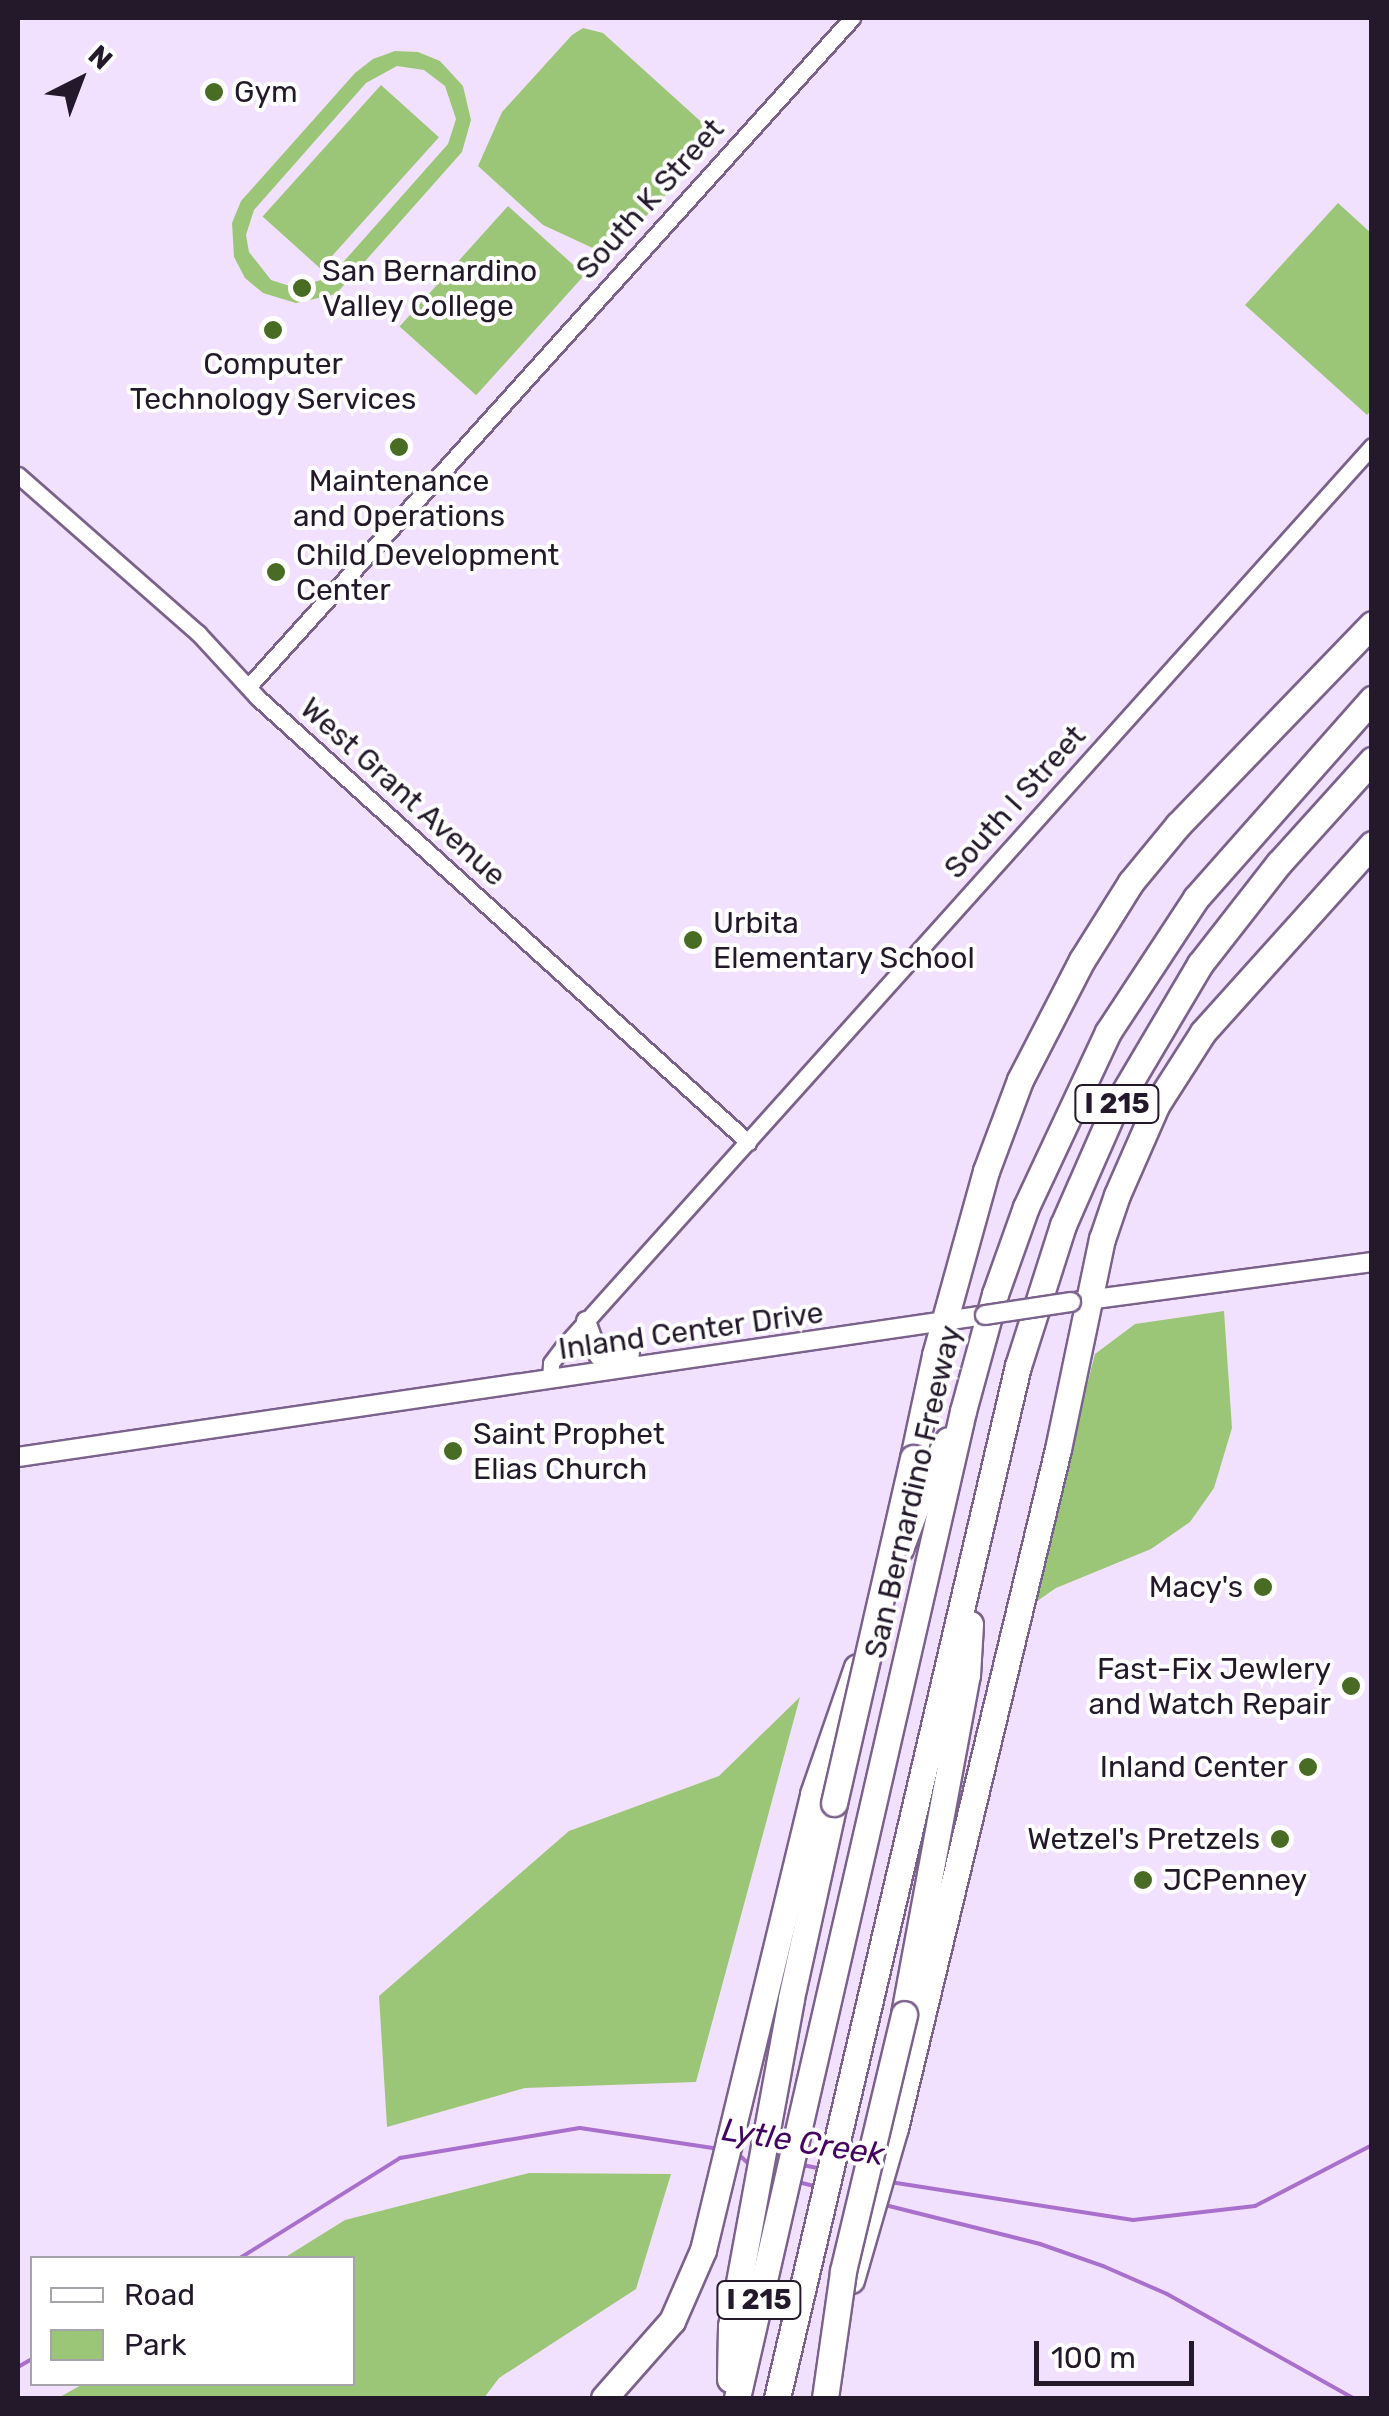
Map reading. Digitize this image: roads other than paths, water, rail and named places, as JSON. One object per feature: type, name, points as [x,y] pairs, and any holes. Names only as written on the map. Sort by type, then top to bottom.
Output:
[{"type":"highway","points":[[768,2199],[773,2102],[790,1998],[913,1458],[954,1319],[998,1136],[1020,1080],[1082,960],[1131,882],[1178,825],[1372,624]]},
{"type":"highway","points":[[1082,960],[1155,866],[1232,781],[1372,648]]},
{"type":"highway","name":"San Bernardino Freeway","points":[[733,2398],[768,2199],[802,2111],[963,1411],[994,1294],[1026,1207],[1108,1032],[1196,898],[1372,699]]},
{"type":"highway","name":"I 215","points":[[777,2398],[1018,1366],[1063,1224],[1113,1111],[1146,1050],[1227,926],[1372,760]]},
{"type":"highway","points":[[1221,1012],[1234,986],[1372,824]]},
{"type":"highway","points":[[812,2398],[868,2230],[1082,1301],[1102,1239],[1137,1146],[1184,1059],[1221,1012],[1372,844]]},
{"type":"highway","points":[[604,2398],[672,2321],[704,2250],[813,1794],[927,1478],[963,1411]]},
{"type":"highway","points":[[825,2398],[844,2271],[904,2014],[967,1675],[974,1564]]},
{"type":"main road","name":"Inland Center Drive","points":[[18,1457],[653,1362],[1372,1262]]},
{"type":"main road","points":[[586,1321],[599,1356],[635,1354],[653,1362]]},
{"type":"street","name":"South K Street","points":[[249,686],[852,18]]},
{"type":"street","name":"South I Street","points":[[550,1379],[553,1360],[586,1321],[1372,446]]},
{"type":"street","name":"West Grant Avenue","points":[[21,477],[198,633],[249,686],[748,1142]]},
{"type":"waterway","name":"Lytle Creek","points":[[243,2256],[400,2158],[580,2128],[719,2149]]},
{"type":"waterway","name":"Lytle Creek","points":[[890,2182],[1133,2220],[1255,2206],[1372,2145]]},
{"type":"waterway","name":"Lytle Creek","points":[[737,2153],[752,2167]]},
{"type":"waterway","name":"Lytle Creek","points":[[802,2165],[822,2169]]},
{"type":"waterway","points":[[798,2182],[818,2187]]},
{"type":"waterway","points":[[885,2205],[1040,2244],[1103,2266],[1167,2294],[1353,2398]]},
{"type":"waterway","name":"Lytle Creek","points":[[18,2367],[30,2360]]},
{"type":"place","name":"Gym","points":[[214,92]]},
{"type":"place","name":"San Bernardino Valley College","points":[[302,288]]},
{"type":"place","name":"Computer Technology Services","points":[[273,330]]},
{"type":"place","name":"Maintenance and Operations","points":[[399,447]]},
{"type":"place","name":"Child Development Center","points":[[276,572]]},
{"type":"place","name":"Urbita Elementary School","points":[[693,940]]},
{"type":"place","name":"Saint Prophet Elias Church","points":[[453,1451]]},
{"type":"place","name":"Macy's","points":[[1263,1587]]},
{"type":"place","name":"Fast-Fix Jewlery and Watch Repair","points":[[1351,1686]]},
{"type":"place","name":"Inland Center","points":[[1308,1767]]},
{"type":"place","name":"Wetzel's Pretzels","points":[[1280,1839]]},
{"type":"place","name":"JCPenney","points":[[1143,1880]]}]
